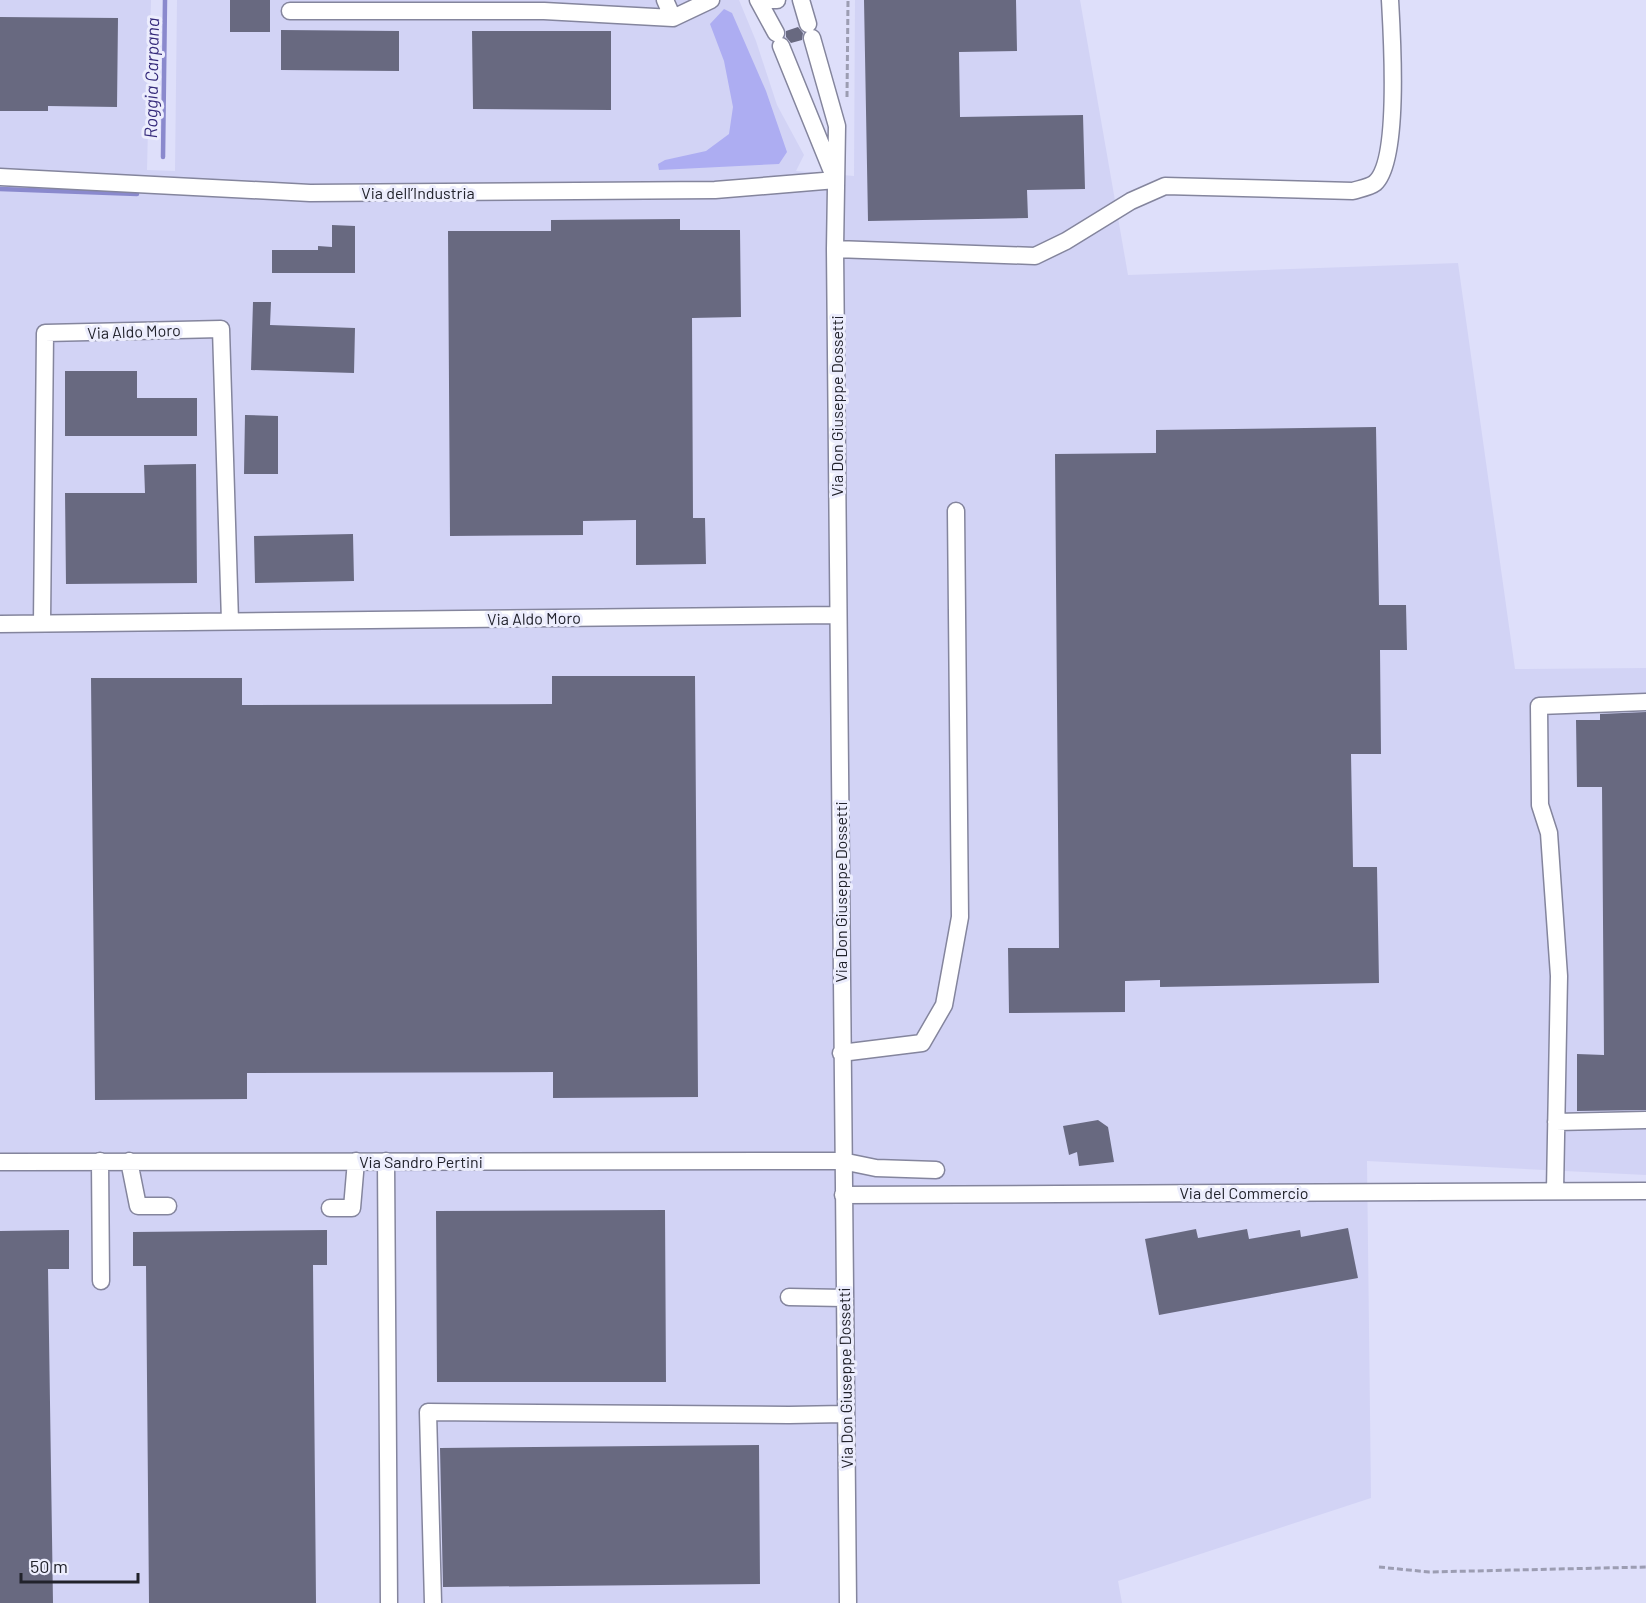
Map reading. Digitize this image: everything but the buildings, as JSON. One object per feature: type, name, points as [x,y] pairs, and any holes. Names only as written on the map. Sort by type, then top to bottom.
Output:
[{"type":"street","points":[[664,0],[673,18]]},
{"type":"street","points":[[290,11],[544,11],[673,18],[711,0]]},
{"type":"street","name":"Via Don Giuseppe Dossetti","points":[[777,0],[759,0],[779,40],[836,180]]},
{"type":"street","name":"Via Don Giuseppe Dossetti","points":[[801,0],[837,126],[835,249],[848,1603]]},
{"type":"street","points":[[835,249],[1035,256],[1066,241],[1131,201],[1165,186],[1353,191],[1374,184],[1384,170],[1388,151],[1394,75],[1390,0]]},
{"type":"street","name":"Via dell’Industria","points":[[0,177],[310,193],[715,190],[836,180]]},
{"type":"street","name":"Via Aldo Moro","points":[[42,623],[45,333],[221,329],[230,621]]},
{"type":"street","points":[[841,1053],[922,1043],[944,1005],[960,917],[956,510]]},
{"type":"street","name":"Via Aldo Moro","points":[[0,624],[838,615]]},
{"type":"street","points":[[1555,1191],[1559,976],[1549,833],[1540,805],[1539,706],[1646,702]]},
{"type":"street","points":[[1556,1122],[1646,1120]]},
{"type":"street","points":[[100,1161],[100,1281]]},
{"type":"street","points":[[129,1161],[138,1206],[168,1206]]},
{"type":"street","points":[[330,1208],[352,1208],[356,1161]]},
{"type":"street","points":[[386,1161],[389,1603]]},
{"type":"street","name":"Via Sandro Pertini","points":[[0,1162],[842,1161],[876,1168],[936,1170]]},
{"type":"street","name":"Via del Commercio","points":[[843,1195],[1646,1191]]},
{"type":"street","points":[[789,1298],[844,1298]]},
{"type":"street","points":[[433,1603],[428,1412],[845,1414]]},
{"type":"path","points":[[847,101],[848,0]]},
{"type":"path","points":[[1379,1567],[1429,1572],[1646,1567]]},
{"type":"shaded area","points":[[0,0],[151,0],[147,170],[175,171],[177,0],[739,0],[756,41],[777,105],[804,155],[796,171],[854,176],[855,0],[1080,0],[1128,275],[1458,263],[1515,669],[1646,668],[1646,1175],[1367,1161],[1371,1498],[1118,1581],[1122,1603],[0,1603]]},
{"type":"shaded area","points":[[724,9],[732,13],[766,91],[787,152],[779,164],[659,170],[658,164],[665,160],[706,151],[729,134],[733,107],[724,61],[710,24]]},
{"type":"waterway","name":"Roggia Carpana","points":[[163,157],[165,0]]},
{"type":"waterway","points":[[0,189],[137,194]]}]
